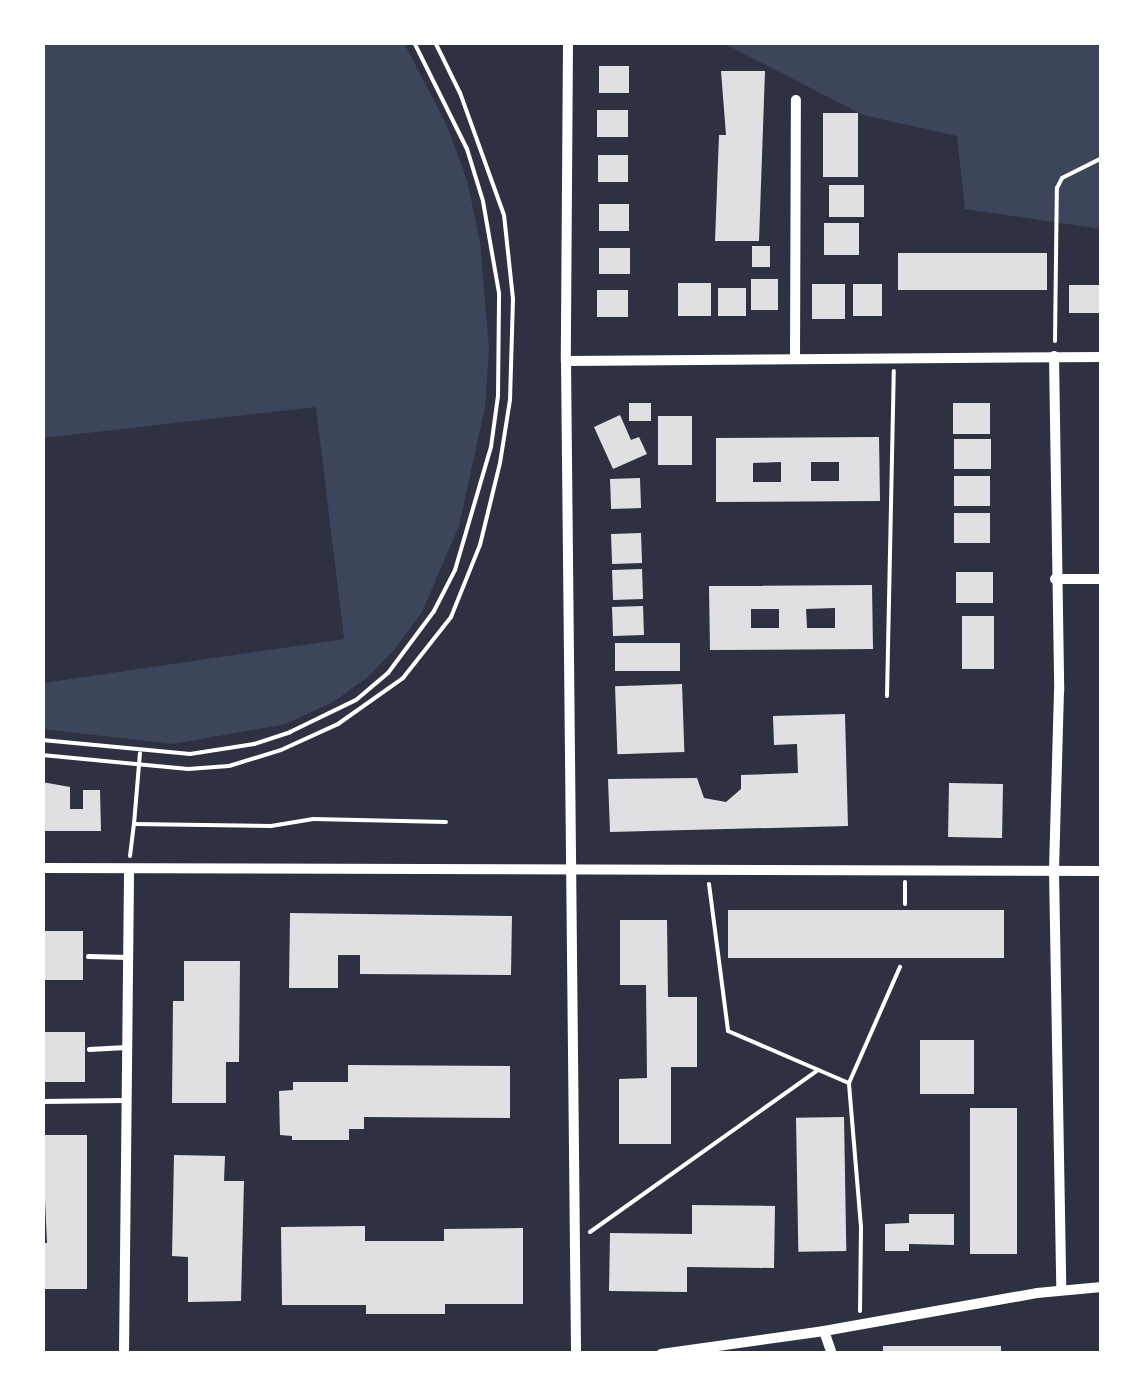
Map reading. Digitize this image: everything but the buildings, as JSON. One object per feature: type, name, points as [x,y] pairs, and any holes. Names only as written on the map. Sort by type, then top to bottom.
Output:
[{"type":"street","points":[[568,42],[566,361],[576,1354]]},
{"type":"street","points":[[795,356],[796,100]]},
{"type":"street","points":[[566,361],[795,356],[1102,357]]},
{"type":"street","points":[[1054,356],[1059,691],[1054,870],[1061,1290]]},
{"type":"street","points":[[1055,580],[1102,579]]},
{"type":"street","points":[[42,868],[574,873],[708,869],[1102,871]]},
{"type":"street","points":[[124,1354],[129,871]]},
{"type":"street","points":[[661,1354],[1102,1286]]},
{"type":"street","points":[[824,1331],[832,1354]]},
{"type":"lane","points":[[88,956],[128,957]]},
{"type":"lane","points":[[89,1049],[128,1047]]},
{"type":"lane","points":[[42,1101],[127,1100]]},
{"type":"path","points":[[42,740],[190,754],[254,744],[320,720],[356,700],[388,673],[416,640],[454,570],[491,447],[498,396],[499,293],[483,201],[467,149],[414,42]]},
{"type":"path","points":[[42,755],[139,766],[229,766],[316,737],[404,678],[450,617],[480,545],[500,463],[510,400],[512,299],[504,214],[460,93],[435,42]]},
{"type":"path","points":[[1054,356],[1056,188],[1062,178],[1102,158]]},
{"type":"path","points":[[887,696],[894,356]]},
{"type":"path","points":[[129,871],[140,752]]},
{"type":"path","points":[[134,824],[446,822]]},
{"type":"path","points":[[708,869],[728,1031],[850,1084]]},
{"type":"path","points":[[860,1325],[861,1227],[850,1084],[900,967]]},
{"type":"path","points":[[575,1242],[818,1070]]},
{"type":"shaded area","points":[[43,42],[404,43],[446,124],[467,180],[480,242],[489,348],[485,407],[459,526],[422,612],[395,649],[368,677],[333,702],[286,724],[173,744],[43,729],[43,683],[344,639],[316,407],[43,438]]},
{"type":"shaded area","points":[[723,43],[1101,43],[1101,229],[965,209],[957,136],[863,115]]}]
